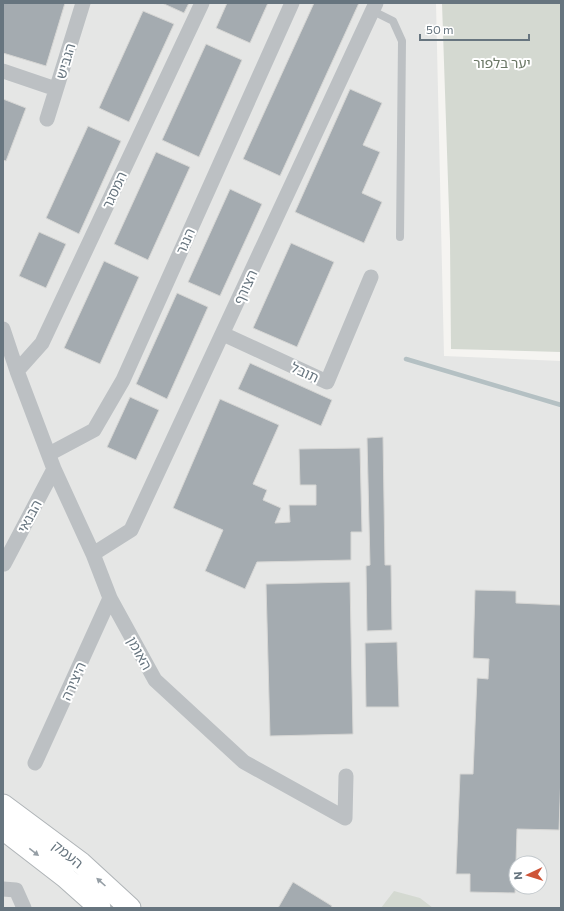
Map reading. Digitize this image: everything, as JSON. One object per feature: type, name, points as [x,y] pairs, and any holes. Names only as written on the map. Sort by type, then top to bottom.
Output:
[{"type":"main road","name":"העמק","points":[[3,805],[81,863],[130,908]]},
{"type":"main road","name":"העמק","points":[[3,829],[65,877],[100,908]]},
{"type":"street","name":"הגביש","points":[[47,119],[83,3]]},
{"type":"street","name":"המסגר","points":[[17,371],[42,343],[202,3]]},
{"type":"street","name":"הנגר","points":[[49,454],[94,430],[123,380],[292,3]]},
{"type":"street","name":"הצורף","points":[[94,554],[131,530],[374,7]]},
{"type":"street","points":[[3,71],[56,89]]},
{"type":"street","name":"תובל","points":[[223,334],[328,382],[371,277]]},
{"type":"street","points":[[3,329],[17,371]]},
{"type":"street","points":[[3,350],[17,371]]},
{"type":"street","name":"האומן","points":[[17,371],[54,469],[94,554],[110,598],[155,680],[244,762],[345,818],[346,776]]},
{"type":"street","name":"הבנאי","points":[[4,564],[54,469]]},
{"type":"street","name":"היצירה","points":[[35,763],[110,598]]},
{"type":"street","points":[[3,890],[16,890],[24,908]]},
{"type":"lane","points":[[374,7],[393,21],[402,41],[400,237]]},
{"type":"shaded area","points":[[3,3],[436,3],[444,356],[561,361],[561,908],[3,908]]},
{"type":"green space","name":"יער בלפור","points":[[442,3],[561,3],[561,352],[451,349],[450,241]]},
{"type":"green space","points":[[394,891],[420,898],[433,908],[381,908]]},
{"type":"building","points":[[3,3],[65,3],[46,66],[3,53]]},
{"type":"building","points":[[162,3],[189,3],[184,13]]},
{"type":"building","points":[[227,3],[268,3],[250,43],[216,28]]},
{"type":"building","points":[[314,3],[359,3],[280,176],[243,159]]},
{"type":"building","points":[[143,11],[174,24],[129,122],[99,108]]},
{"type":"building","points":[[206,44],[242,60],[199,157],[162,140]]},
{"type":"building","points":[[350,89],[382,103],[363,145],[380,152],[362,193],[382,202],[364,243],[295,212]]},
{"type":"building","points":[[3,99],[26,108],[6,161],[3,160]]},
{"type":"building","points":[[88,126],[121,141],[79,234],[46,218]]},
{"type":"building","points":[[156,152],[190,167],[148,260],[114,244]]},
{"type":"building","points":[[230,189],[262,204],[220,296],[188,282]]},
{"type":"building","points":[[39,232],[66,244],[46,288],[19,276]]},
{"type":"building","points":[[291,243],[334,262],[297,347],[253,328]]},
{"type":"building","points":[[104,261],[139,277],[100,364],[64,348]]},
{"type":"building","points":[[177,293],[208,307],[167,399],[136,384]]},
{"type":"building","points":[[250,363],[332,400],[321,426],[238,389]]},
{"type":"building","points":[[130,397],[159,410],[136,460],[107,447]]},
{"type":"building","points":[[220,399],[279,425],[253,484],[267,490],[263,500],[281,508],[275,523],[290,522],[289,505],[316,505],[316,485],[300,485],[299,449],[360,448],[362,532],[351,532],[351,560],[257,562],[245,589],[205,571],[223,530],[173,508]]},
{"type":"building","points":[[383,437],[385,565],[391,565],[392,630],[367,631],[366,566],[370,565],[367,438]]},
{"type":"building","points":[[350,582],[353,734],[270,736],[266,584]]},
{"type":"building","points":[[475,590],[516,591],[516,603],[561,605],[561,773],[559,830],[517,829],[516,855],[508,855],[508,893],[470,892],[470,874],[456,874],[460,774],[473,774],[477,678],[488,679],[489,659],[473,658]]},
{"type":"building","points":[[397,642],[399,707],[366,707],[365,643]]},
{"type":"building","points":[[293,882],[332,906],[331,908],[278,908]]},
{"type":"waterway","points":[[406,359],[561,405]]}]
